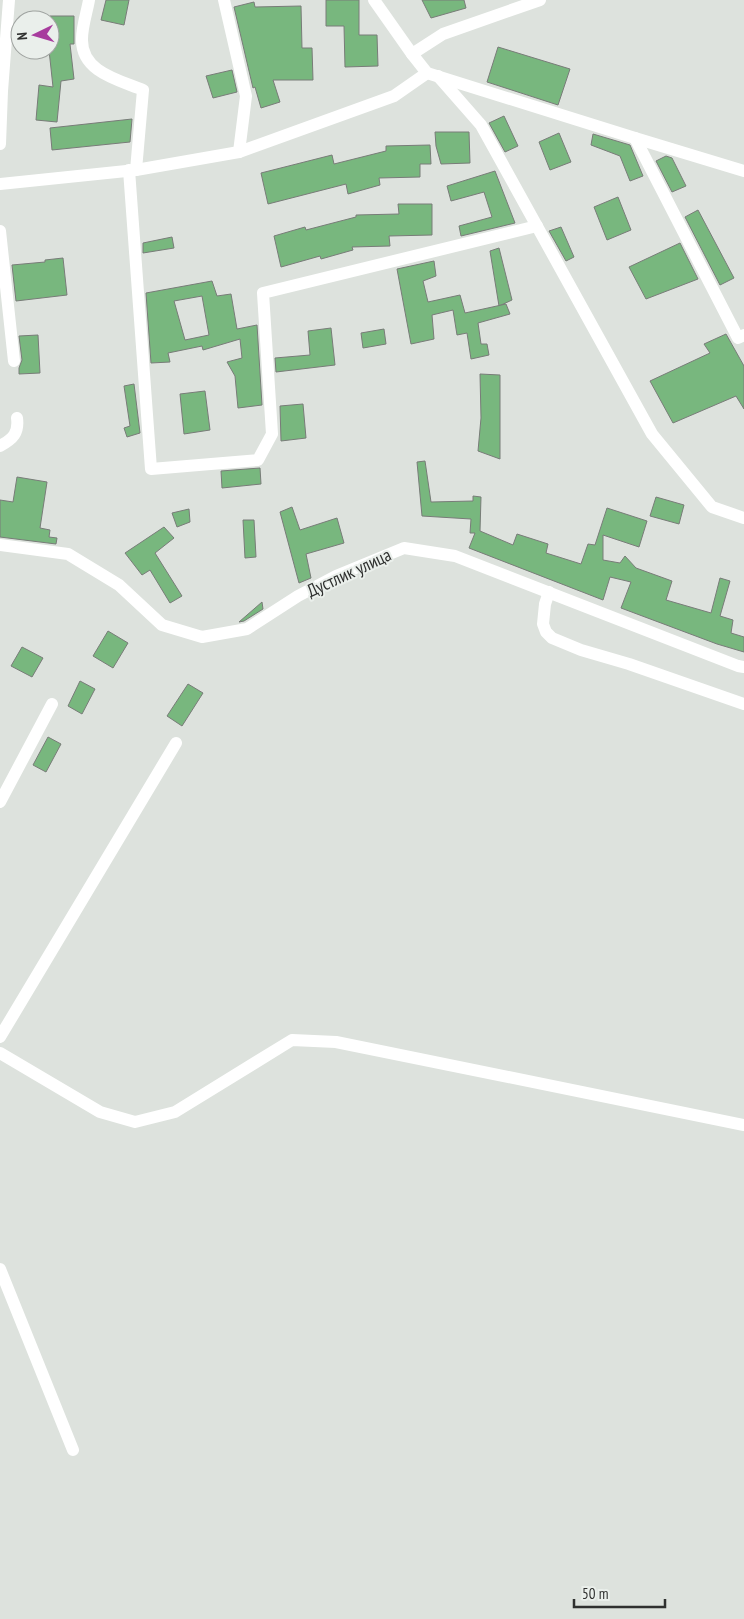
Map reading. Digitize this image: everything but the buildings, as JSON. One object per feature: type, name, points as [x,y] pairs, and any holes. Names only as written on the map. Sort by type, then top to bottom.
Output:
[{"type":"street","points":[[0,144],[9,0]]},
{"type":"street","points":[[90,0],[82,40],[86,56],[102,74],[143,90],[133,170],[151,469],[258,460],[272,434],[264,292],[537,226]]},
{"type":"street","points":[[224,0],[246,96],[239,152]]},
{"type":"street","points":[[374,0],[412,54],[481,125],[652,434],[712,507],[744,518]]},
{"type":"street","points":[[412,54],[443,34],[525,3],[540,0]]},
{"type":"street","points":[[0,184],[133,170],[239,152],[394,96],[433,75],[744,171]]},
{"type":"street","points":[[635,138],[742,340]]},
{"type":"street","points":[[0,230],[14,361]]},
{"type":"street","points":[[0,446],[10,441],[18,428],[17,418]]},
{"type":"street","name":"Дустлик улица","points":[[0,545],[68,554],[119,584],[162,625],[202,637],[247,629],[298,596],[336,576],[404,548],[456,556],[744,667]]},
{"type":"street","points":[[549,592],[542,624],[552,638],[581,650],[629,664],[744,704]]},
{"type":"street","points":[[0,802],[52,704]]},
{"type":"street","points":[[0,1038],[176,743]]},
{"type":"street","points":[[0,1053],[100,1112],[136,1122],[175,1112],[292,1040],[336,1042],[744,1125]]},
{"type":"street","points":[[0,1269],[73,1450]]}]
